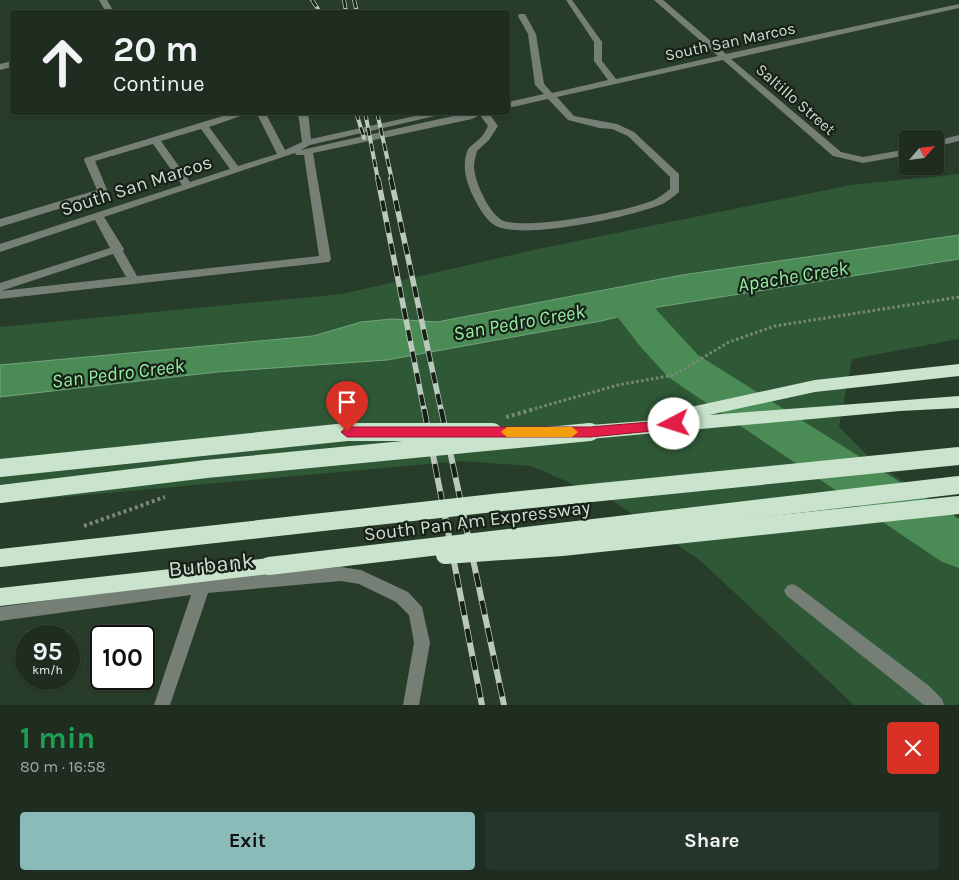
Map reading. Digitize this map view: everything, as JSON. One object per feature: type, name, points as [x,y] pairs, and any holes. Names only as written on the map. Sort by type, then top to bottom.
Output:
[{"type":"highway","points":[[617,430],[814,386],[959,370]]},
{"type":"highway","points":[[900,405],[959,393]]},
{"type":"highway","points":[[0,494],[206,469],[590,432],[900,405],[959,402]]},
{"type":"highway","points":[[0,468],[347,432],[590,432]]},
{"type":"highway","name":"South Pan Am Expressway","points":[[0,558],[482,504],[959,456]]},
{"type":"highway","name":"South Pan Am Expressway","points":[[0,597],[959,485]]},
{"type":"highway","points":[[269,566],[562,547],[959,505]]},
{"type":"street","points":[[104,1],[116,0]]},
{"type":"street","name":"Saltillo Street","points":[[658,0],[837,154],[848,160],[868,161],[899,154]]},
{"type":"street","points":[[569,1],[598,42],[598,61],[614,82]]},
{"type":"street","name":"South San Marcos","points":[[510,105],[959,6]]},
{"type":"street","points":[[485,115],[493,126],[486,138],[472,150],[469,168],[486,214],[500,224],[516,226],[554,223],[627,213],[658,203],[675,190],[675,176],[631,134],[614,126],[599,125],[571,118],[540,85],[532,34],[522,16]]},
{"type":"street","points":[[0,223],[103,192],[89,160],[238,115]]},
{"type":"street","points":[[262,115],[283,155]]},
{"type":"street","points":[[0,295],[325,259],[303,115]]},
{"type":"street","name":"South San Marcos","points":[[0,248],[283,155],[436,115]]},
{"type":"street","name":"South San Marcos","points":[[308,148],[409,131],[474,115]]},
{"type":"street","points":[[203,125],[236,171]]},
{"type":"street","points":[[944,142],[959,138]]},
{"type":"street","points":[[154,139],[188,186]]},
{"type":"street","points":[[98,216],[118,249],[133,280]]},
{"type":"street","points":[[0,287],[118,249]]},
{"type":"street","name":"Burbank","points":[[0,614],[202,586],[341,574],[361,577],[402,597],[416,612],[422,643],[411,705]]},
{"type":"street","points":[[162,705],[202,586]]},
{"type":"street","points":[[792,591],[922,691],[936,705]]},
{"type":"path","points":[[674,375],[729,342],[775,326],[959,297]]},
{"type":"shaded area","points":[[959,174],[959,339],[852,359],[839,427],[874,462],[959,518],[959,705],[854,705],[702,562],[615,502],[531,466],[461,461],[30,500],[0,499],[0,327],[342,294],[538,249],[851,185]]},
{"type":"water","name":"Apache Creek","points":[[959,235],[959,259],[658,307],[601,321],[387,360],[217,372],[0,397],[0,365],[313,336],[361,322],[392,319],[437,322],[682,275]]},
{"type":"waterway","name":"San Pedro Creek","points":[[626,302],[654,336],[683,366],[959,546]]},
{"type":"railway","points":[[312,0],[319,10]]},
{"type":"railway","points":[[344,0],[346,10]]},
{"type":"railway","points":[[354,0],[356,10]]},
{"type":"railway","points":[[357,115],[364,138]]},
{"type":"railway","points":[[366,115],[378,180]]},
{"type":"railway","points":[[378,115],[392,180]]},
{"type":"railway","points":[[378,179],[424,410]]},
{"type":"railway","points":[[391,179],[441,410]]},
{"type":"railway","points":[[424,409],[482,705]]},
{"type":"railway","points":[[441,409],[504,705]]},
{"type":"slow traffic","points":[[507,432],[572,432]]},
{"type":"route","points":[[347,432],[590,432],[674,424]]}]
